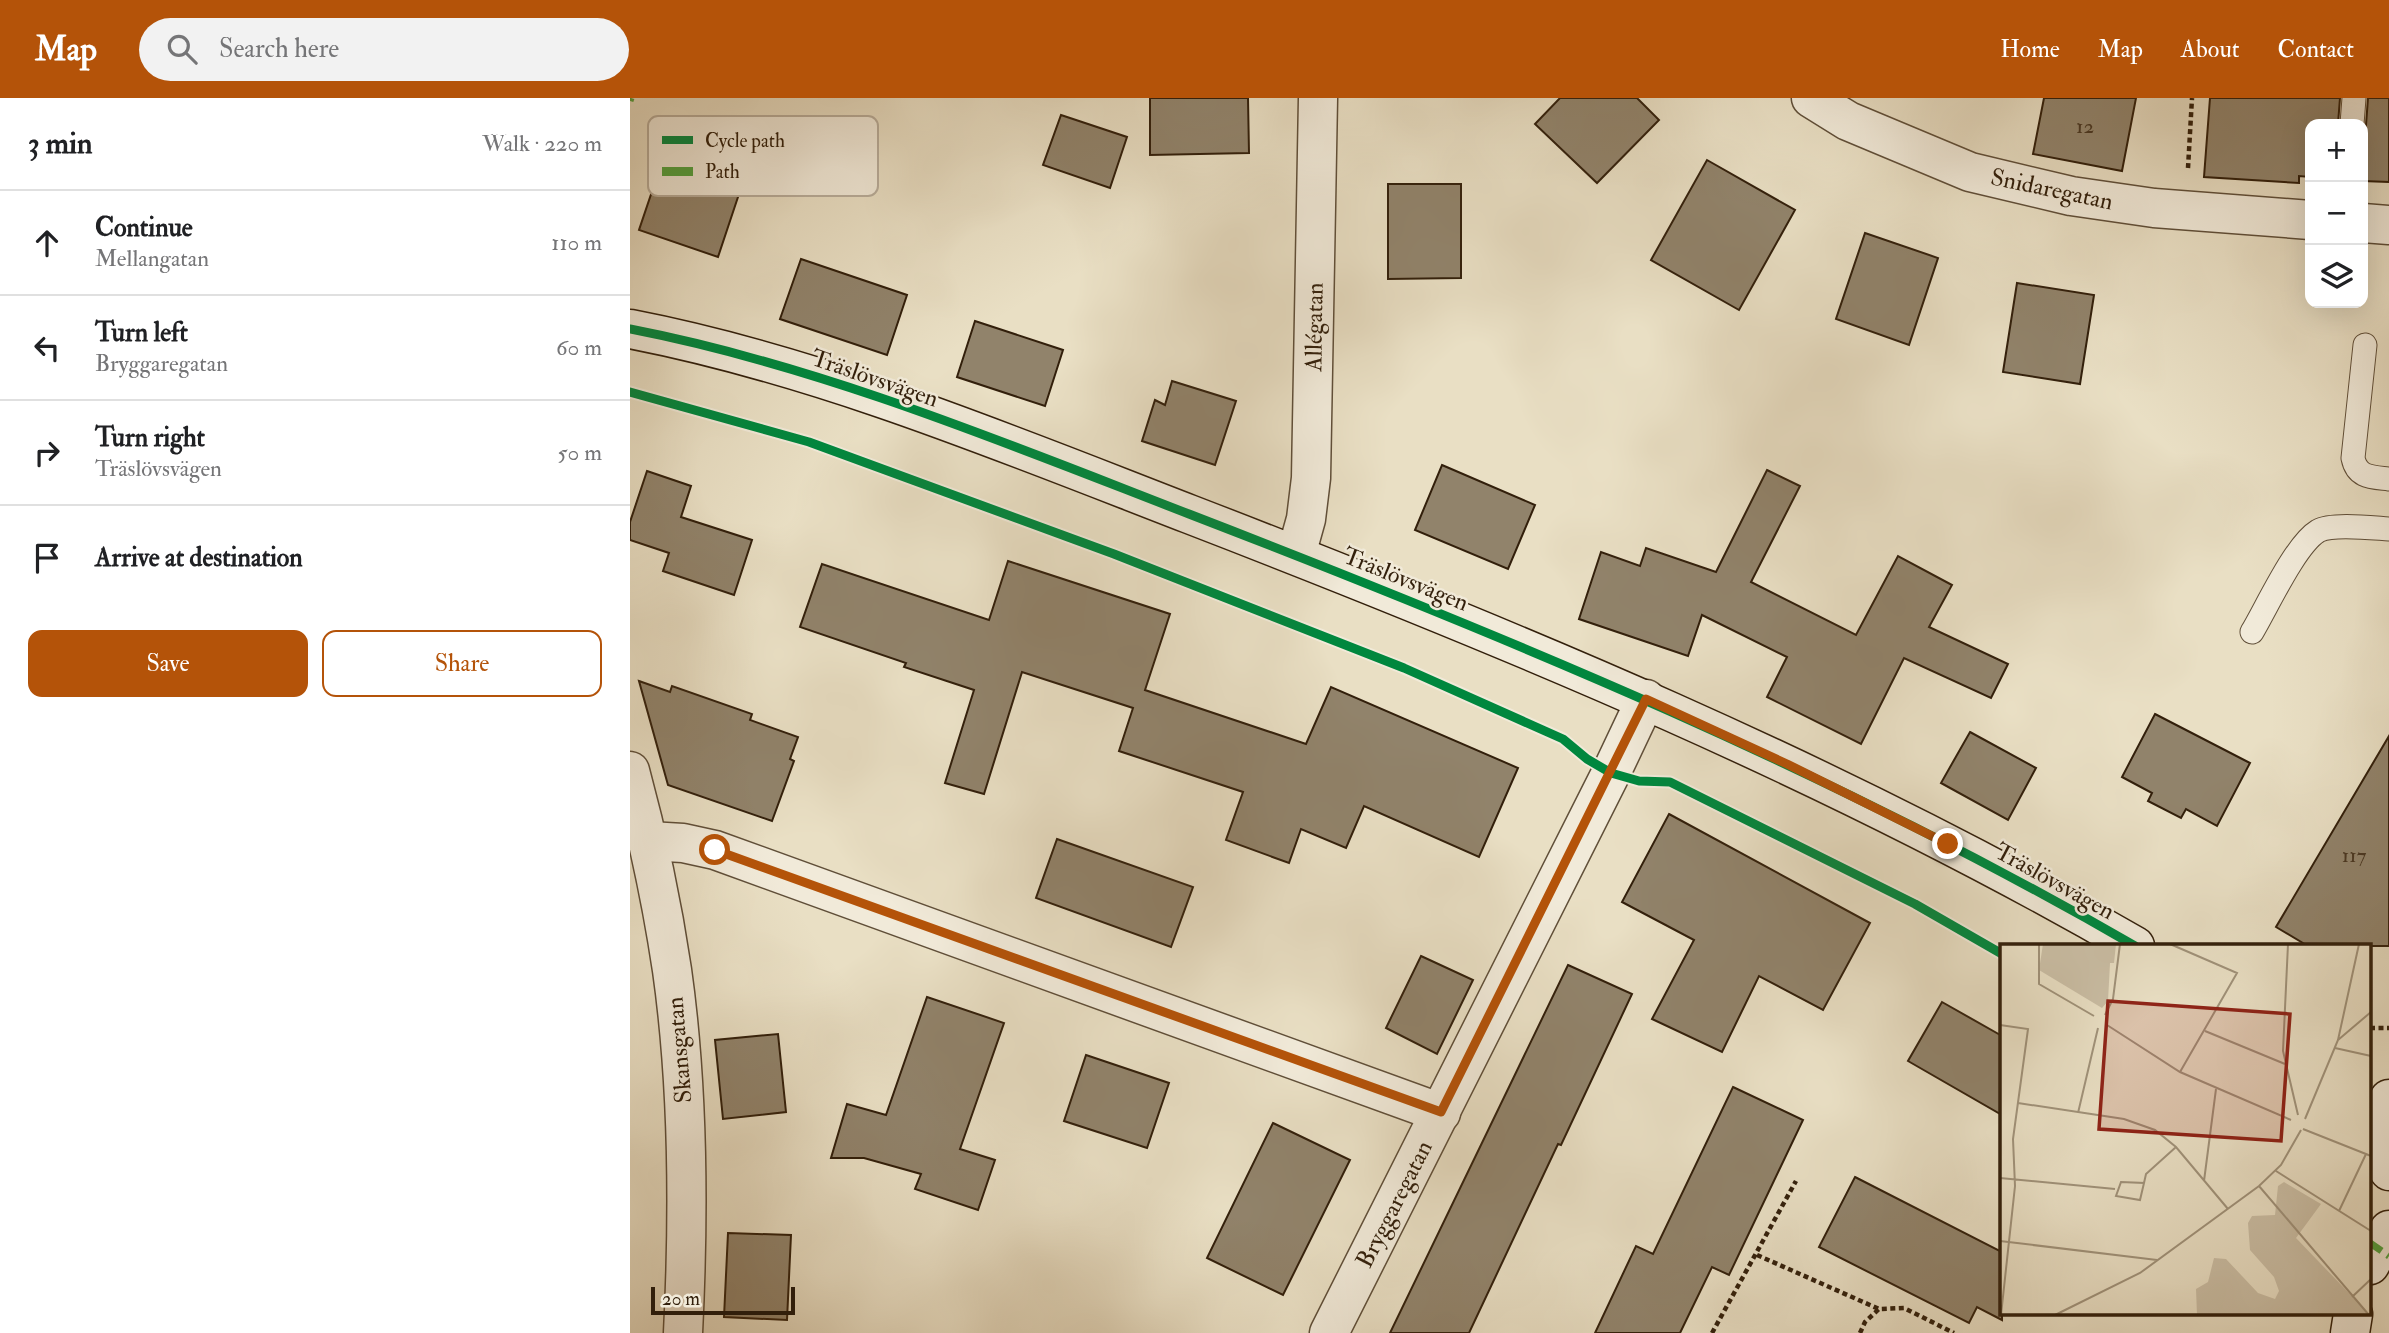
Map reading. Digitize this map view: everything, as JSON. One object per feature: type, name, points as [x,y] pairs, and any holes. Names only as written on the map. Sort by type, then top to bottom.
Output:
[{"type":"street","name":"Allégatan","points":[[1296,555],[1306,519],[1311,478],[1318,98]]},
{"type":"street","name":"Snidaregatan","points":[[1811,98],[1848,121],[1970,172],[2071,196],[2186,211],[2305,220]]},
{"type":"street","points":[[2368,223],[2389,225]]},
{"type":"street","name":"Träslövsvägen","points":[[630,329],[756,358],[840,384],[1051,461],[1457,619],[1646,699],[1787,764],[1948,844],[2131,944]]},
{"type":"street","name":"Bryggaregatan","points":[[1328,1333],[1646,699]]},
{"type":"street","name":"Skansgatan","points":[[630,771],[649,841],[672,971],[686,1149],[683,1333]]},
{"type":"street","points":[[649,841],[683,843],[715,850],[1441,1112]]},
{"type":"street","points":[[2381,1099],[2379,1145],[2389,1171]]},
{"type":"street","points":[[2372,1261],[2389,1230]]},
{"type":"lane","points":[[2352,119],[2354,98]]},
{"type":"lane","points":[[2365,345],[2353,458],[2355,468],[2364,477],[2389,479]]},
{"type":"lane","points":[[2252,632],[2300,549],[2319,530],[2355,526],[2389,529]]},
{"type":"path","points":[[2186,211],[2192,98]]},
{"type":"path","points":[[1712,1333],[1796,1181]]},
{"type":"path","points":[[1757,1255],[1879,1309],[1904,1308],[1954,1333]]},
{"type":"path","points":[[1860,1333],[1865,1322],[1879,1309]]},
{"type":"building","points":[[1150,98],[1248,98],[1249,153],[1150,155]]},
{"type":"building","points":[[1560,98],[1637,98],[1659,120],[1597,183],[1535,124]]},
{"type":"building","points":[[2044,98],[2136,98],[2122,171],[2033,154]]},
{"type":"building","points":[[2210,98],[2340,98],[2338,119],[2305,119],[2305,177],[2299,176],[2299,183],[2204,177]]},
{"type":"building","points":[[2368,98],[2389,98],[2389,182],[2368,181]]},
{"type":"building","points":[[1061,115],[1127,137],[1110,188],[1043,165]]},
{"type":"building","points":[[1707,160],[1795,210],[1739,310],[1651,260]]},
{"type":"building","points":[[1388,184],[1461,184],[1461,278],[1388,279]]},
{"type":"building","points":[[650,196],[738,196],[718,257],[639,230]]},
{"type":"building","points":[[1865,233],[1938,258],[1909,345],[1836,319]]},
{"type":"building","points":[[801,259],[907,295],[887,355],[780,319]]},
{"type":"building","points":[[2017,283],[2094,295],[2080,384],[2003,372]]},
{"type":"building","points":[[975,321],[1063,350],[1045,406],[957,377]]},
{"type":"building","points":[[1172,381],[1236,401],[1215,465],[1142,441],[1155,400],[1165,405]]},
{"type":"building","points":[[1442,465],[1535,505],[1508,569],[1415,530]]},
{"type":"building","points":[[1767,470],[1800,486],[1751,582],[1856,635],[1898,556],[1952,585],[1929,627],[2008,664],[1991,698],[1904,658],[1861,744],[1767,697],[1787,657],[1702,615],[1688,656],[1579,619],[1601,552],[1640,566],[1646,548],[1716,572]]},
{"type":"building","points":[[647,471],[691,486],[681,517],[752,540],[734,595],[663,571],[669,553],[630,540],[630,522]]},
{"type":"building","points":[[1008,561],[1170,614],[1145,690],[1306,744],[1331,687],[1518,768],[1479,857],[1364,806],[1346,848],[1301,829],[1289,863],[1226,840],[1243,792],[1119,751],[1133,708],[1022,672],[984,794],[945,783],[974,690],[904,667],[906,663],[800,627],[822,564],[989,620]]},
{"type":"building","points":[[639,681],[670,692],[672,686],[752,714],[750,720],[798,737],[790,759],[794,761],[772,821],[668,785]]},
{"type":"building","points":[[2155,714],[2250,763],[2217,826],[2186,809],[2181,818],[2148,801],[2152,793],[2122,777]]},
{"type":"building","points":[[1970,732],[2036,768],[2008,820],[1941,783]]},
{"type":"building","points":[[2389,736],[2389,946],[2305,944],[2276,927]]},
{"type":"building","points":[[1669,814],[1870,923],[1823,1010],[1759,976],[1722,1052],[1652,1019],[1694,940],[1622,902]]},
{"type":"building","points":[[1057,839],[1193,887],[1171,947],[1036,898]]},
{"type":"building","points":[[1421,956],[1473,980],[1437,1054],[1386,1028]]},
{"type":"building","points":[[1568,965],[1632,994],[1561,1145],[1558,1144],[1469,1333],[1390,1333]]},
{"type":"building","points":[[927,997],[1004,1023],[960,1149],[995,1160],[978,1210],[915,1189],[921,1174],[864,1158],[831,1158],[847,1104],[886,1115]]},
{"type":"building","points":[[1942,1002],[2000,1035],[2000,1114],[1908,1061]]},
{"type":"building","points":[[778,1034],[786,1112],[723,1119],[715,1040]]},
{"type":"building","points":[[1086,1055],[1169,1083],[1147,1148],[1064,1121]]},
{"type":"building","points":[[1733,1087],[1803,1120],[1729,1275],[1712,1267],[1680,1333],[1595,1333],[1636,1246],[1653,1254]]},
{"type":"building","points":[[1273,1123],[1350,1160],[1283,1295],[1207,1258]]},
{"type":"building","points":[[1855,1177],[2000,1251],[2002,1320],[1977,1307],[1969,1323],[1819,1247]]},
{"type":"building","points":[[728,1233],[791,1235],[787,1320],[724,1317]]},
{"type":"marked path","points":[[2372,1244],[2389,1256]]},
{"type":"cycle path","points":[[630,329],[772,364],[913,409],[1431,610],[1671,712],[1789,766],[1906,823],[2131,944]]},
{"type":"cycle path","points":[[630,392],[809,442],[1114,554],[1404,668],[1563,739],[1587,759],[1611,773],[1639,781],[1670,782],[1915,904],[2000,953]]},
{"type":"route","points":[[715,850],[1441,1112],[1646,699],[1787,764],[1948,844]]}]
